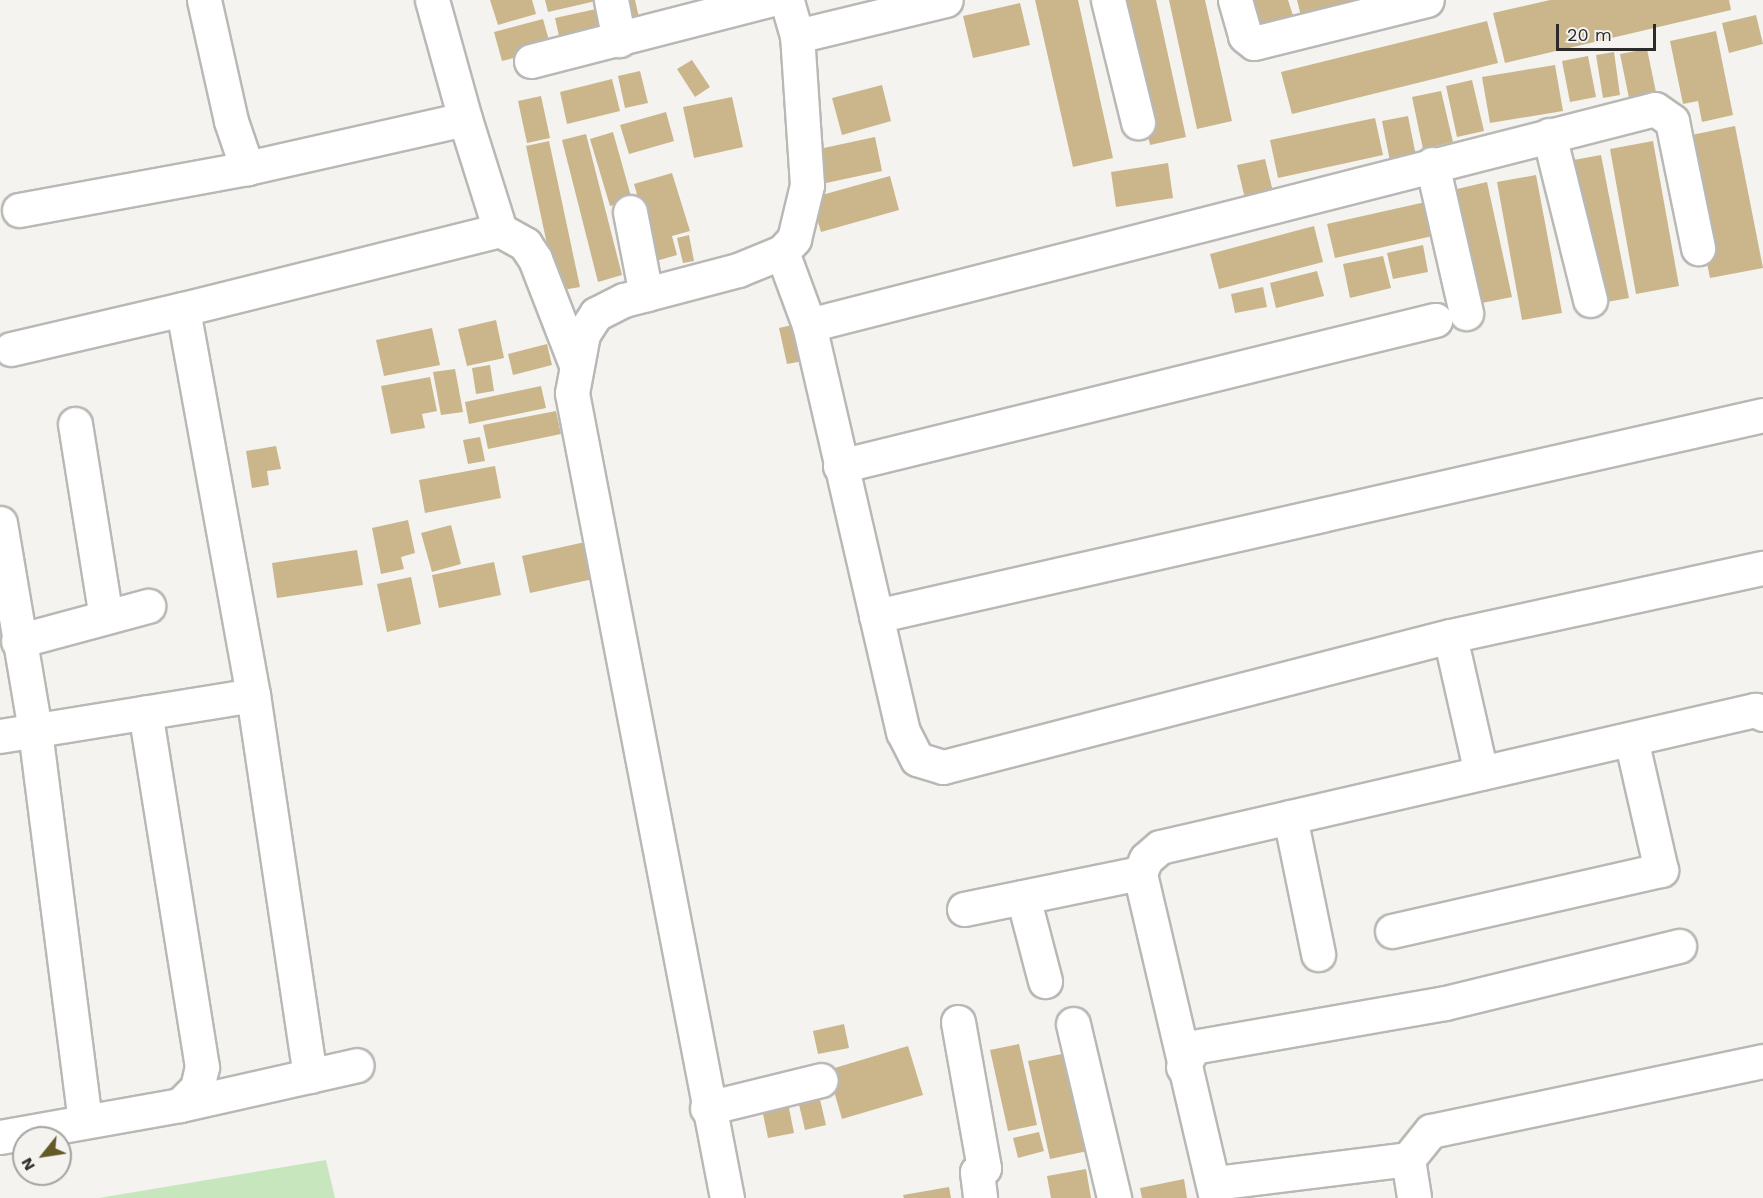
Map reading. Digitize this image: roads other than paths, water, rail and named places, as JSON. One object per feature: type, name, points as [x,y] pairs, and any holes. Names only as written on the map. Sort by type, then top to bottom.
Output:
[{"type":"street","points":[[204,0],[231,121],[248,168]]},
{"type":"street","points":[[432,0],[465,118],[500,230]]},
{"type":"street","points":[[611,0],[619,40]]},
{"type":"street","points":[[531,61],[768,0]]},
{"type":"street","points":[[727,1198],[706,1108],[572,393],[575,362],[583,334],[596,314],[646,294],[738,270],[782,252],[794,238],[807,184],[797,36],[787,0]]},
{"type":"street","points":[[797,36],[946,0]]},
{"type":"street","points":[[1108,0],[1138,122]]},
{"type":"street","points":[[1235,0],[1245,36],[1254,43],[1427,0]]},
{"type":"street","points":[[809,326],[1432,164],[1655,109],[1663,112],[1672,121],[1698,248]]},
{"type":"street","points":[[19,210],[248,168],[465,118]]},
{"type":"street","points":[[1549,135],[1590,300]]},
{"type":"street","points":[[1432,164],[1466,313]]},
{"type":"street","points":[[630,212],[646,294]]},
{"type":"street","points":[[11,349],[183,309],[500,230],[525,244],[535,259],[575,362]]},
{"type":"street","points":[[782,252],[809,326],[903,732],[917,759],[943,767],[1450,636],[1763,568]]},
{"type":"street","points":[[183,309],[253,695],[310,1076]]},
{"type":"street","points":[[840,466],[1435,320]]},
{"type":"street","points":[[876,616],[1763,414]]},
{"type":"street","points":[[75,424],[106,617]]},
{"type":"street","points":[[0,523],[18,641],[35,731],[85,1121]]},
{"type":"street","points":[[18,641],[148,606]]},
{"type":"street","points":[[1450,636],[1481,773]]},
{"type":"street","points":[[0,736],[253,695]]},
{"type":"street","points":[[1763,714],[1755,710],[1160,846],[1146,858],[1140,873],[1183,1067],[1216,1190],[1408,1159],[1431,1131],[1763,1061]]},
{"type":"street","points":[[146,713],[202,1067],[197,1088],[180,1105]]},
{"type":"street","points":[[1392,931],[1661,870],[1631,739]]},
{"type":"street","points":[[1290,817],[1318,954]]},
{"type":"street","points":[[964,909],[1140,873]]},
{"type":"street","points":[[1023,897],[1045,981]]},
{"type":"street","points":[[1183,1067],[1193,1047],[1445,1003],[1679,946]]},
{"type":"street","points":[[958,1022],[984,1168],[977,1172],[980,1198]]},
{"type":"street","points":[[1073,1024],[1114,1198]]},
{"type":"street","points":[[0,1137],[180,1105],[357,1065]]},
{"type":"street","points":[[706,1108],[821,1080]]},
{"type":"street","points":[[1408,1159],[1414,1198]]}]
